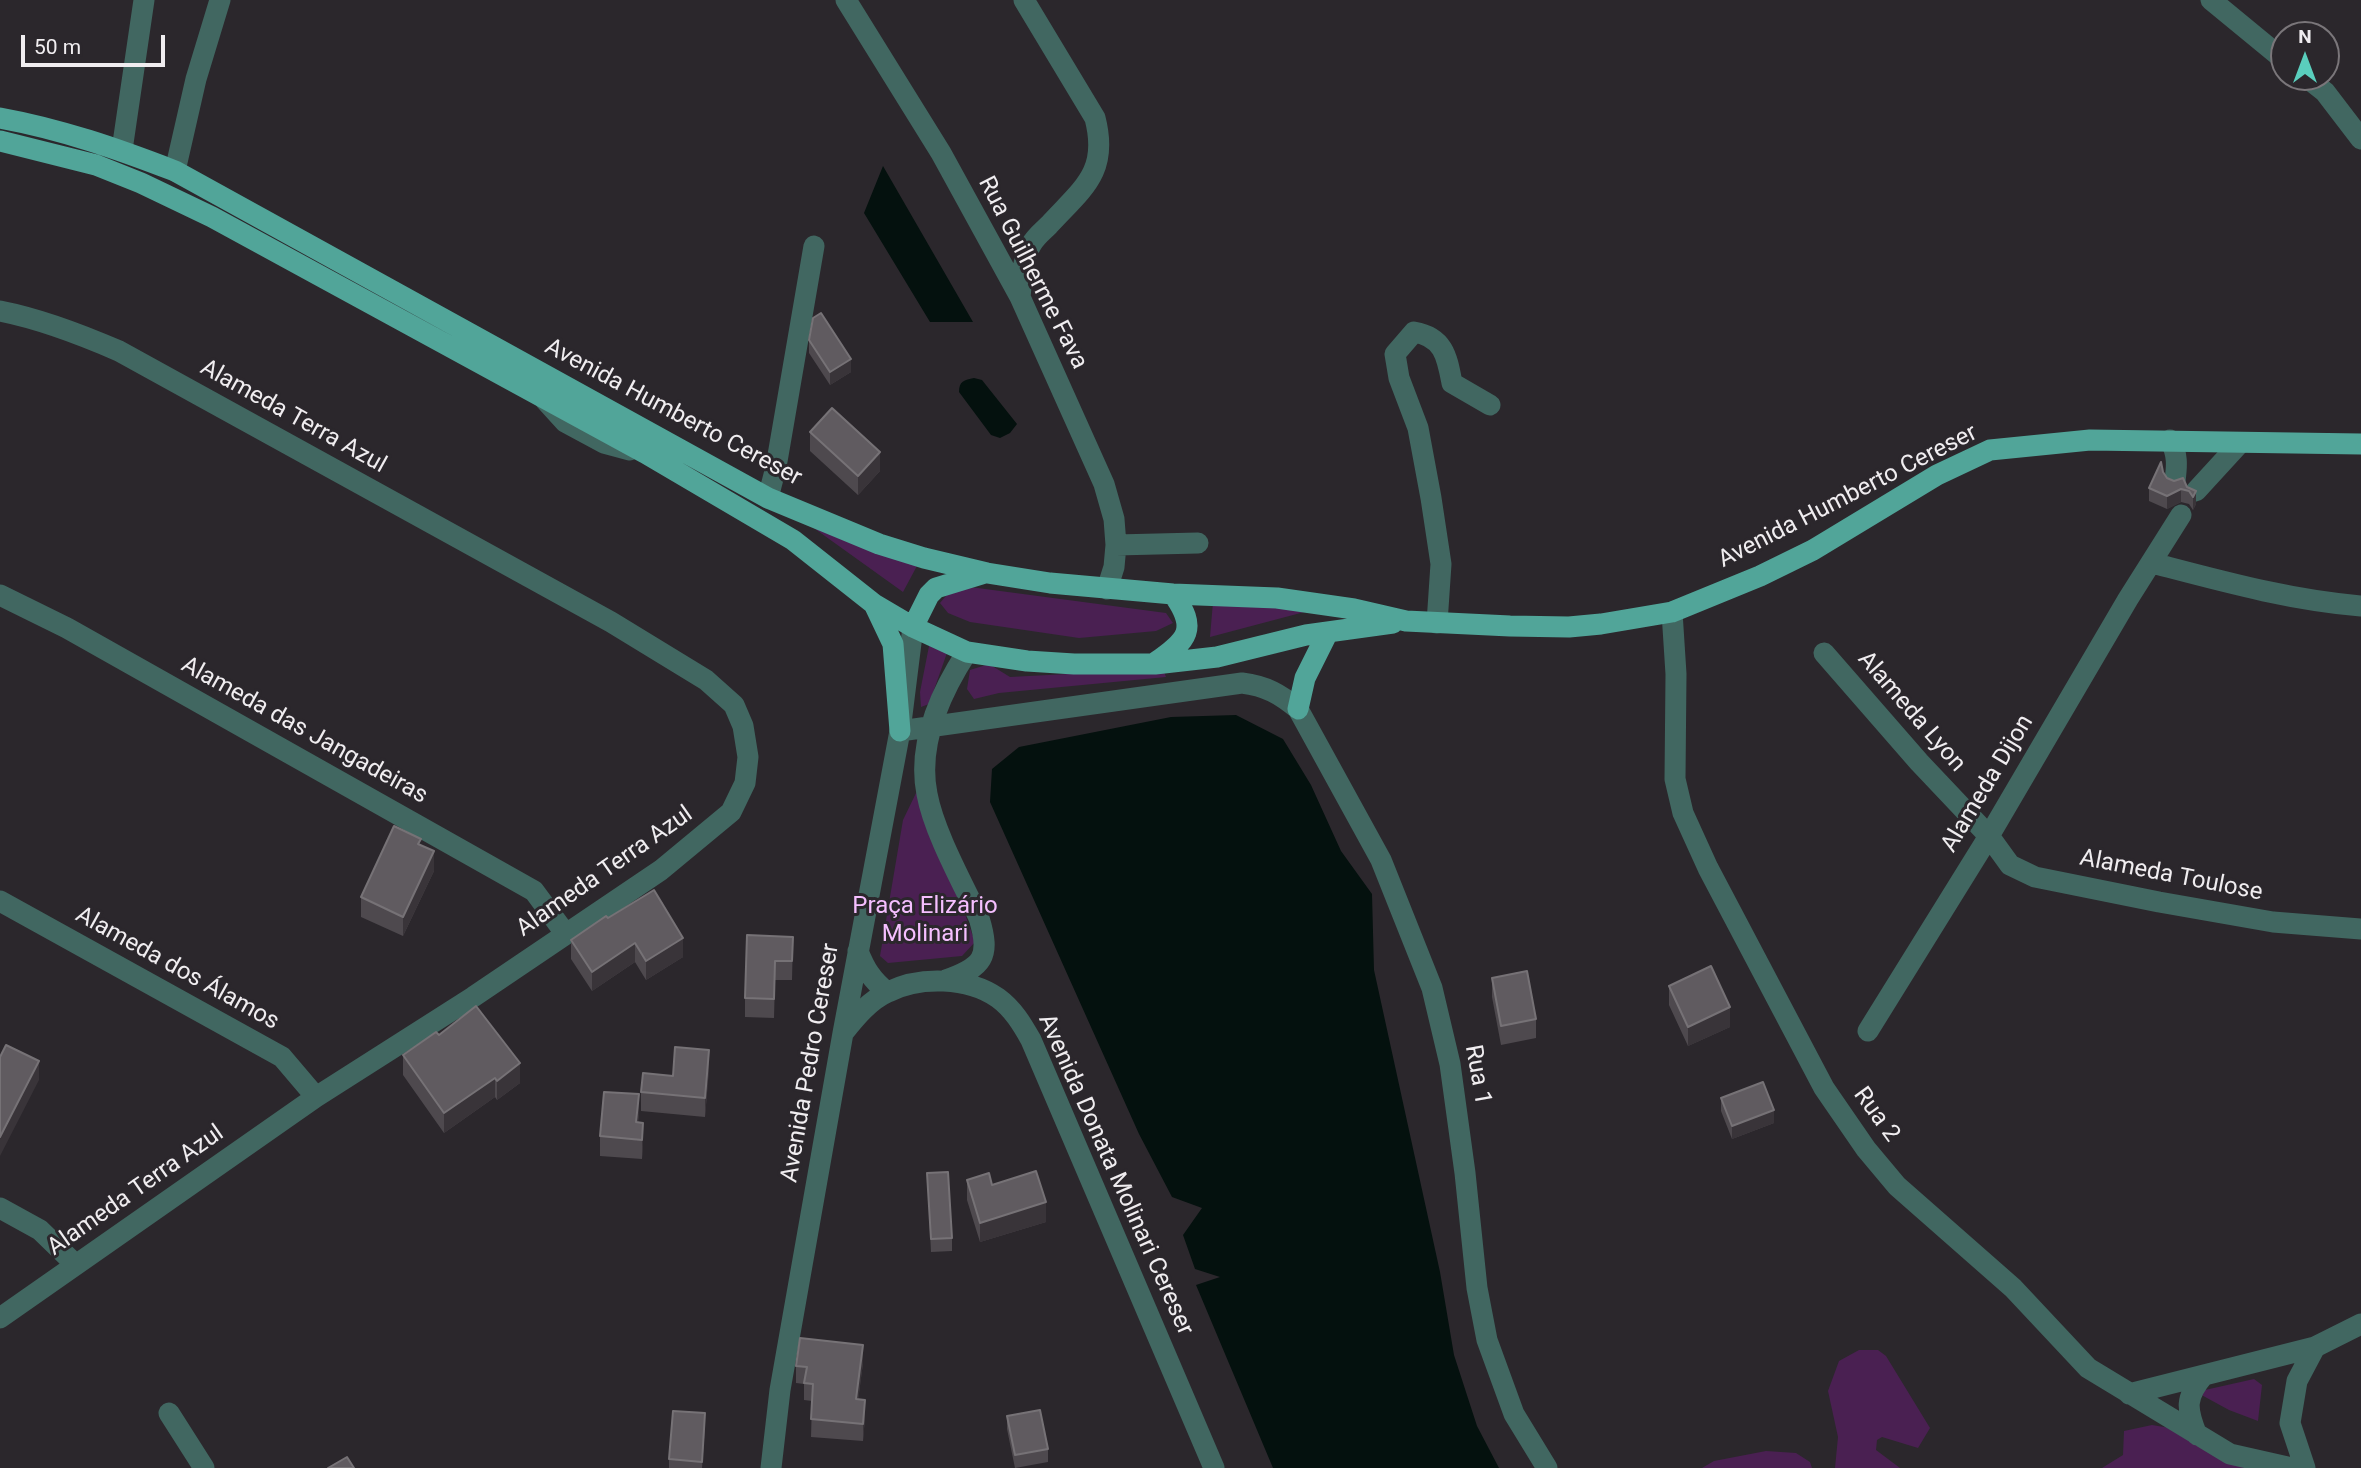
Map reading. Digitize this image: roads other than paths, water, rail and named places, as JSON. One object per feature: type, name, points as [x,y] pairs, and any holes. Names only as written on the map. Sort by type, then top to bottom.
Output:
[{"type":"main road","name":"Avenida Humberto Cereser","points":[[0,118],[46,127],[122,150],[175,171],[768,498],[879,544],[924,558],[987,573],[1051,583],[1173,594],[1277,598],[1354,609],[1406,621],[1569,627],[1672,612],[1760,576],[1813,550],[1937,475],[1990,450],[2090,440],[2361,444]]},
{"type":"main road","name":"Avenida Humberto Cereser","points":[[0,141],[72,158],[141,183],[212,217],[645,453],[793,540],[874,604],[913,627],[967,652],[1027,661],[1155,664],[1217,657],[1306,635],[1406,621]]},
{"type":"main road","points":[[913,627],[929,595],[936,588],[987,573]]},
{"type":"main road","points":[[1155,664],[1178,647],[1188,628],[1183,608],[1173,594]]},
{"type":"main road","points":[[874,604],[893,643],[900,730]]},
{"type":"main road","points":[[1298,709],[1305,678],[1328,632]]},
{"type":"street","points":[[122,150],[144,0]]},
{"type":"street","points":[[175,171],[196,79],[220,0]]},
{"type":"street","name":"Rua Guilherme Fava","points":[[846,0],[941,153],[1020,297],[1104,485],[1114,519],[1116,545],[1114,567],[1107,589]]},
{"type":"street","points":[[1020,297],[1023,267],[1030,245],[1090,180],[1099,159],[1100,138],[1095,118],[1024,0]]},
{"type":"street","points":[[2211,0],[2270,48]]},
{"type":"street","points":[[2324,91],[2361,139]]},
{"type":"street","points":[[768,498],[776,467],[814,246]]},
{"type":"street","name":"Alameda Terra Azul","points":[[0,311],[69,330],[118,351],[611,622],[706,680],[734,705],[743,726],[748,757],[745,783],[731,812],[661,870],[473,997],[316,1097],[0,1318]]},
{"type":"street","points":[[1437,623],[1441,564],[1431,498],[1418,428],[1399,377],[1395,354],[1415,332],[1428,334],[1446,352],[1452,383],[1490,405]]},
{"type":"street","points":[[2170,440],[2175,449],[2175,481]]},
{"type":"street","points":[[2196,491],[2239,443]]},
{"type":"street","points":[[2174,512],[2156,555],[2256,590],[2326,603],[2361,606]]},
{"type":"street","points":[[1116,545],[1198,543]]},
{"type":"street","name":"Alameda Dijon","points":[[1868,1031],[1989,836],[2156,555]]},
{"type":"street","name":"Alameda das Jangadeiras","points":[[0,595],[67,628],[534,891],[565,933]]},
{"type":"street","name":"Rua 2","points":[[1672,612],[1676,674],[1675,779],[1683,813],[1708,868],[1824,1088],[1866,1149],[1897,1186],[2013,1288],[2088,1368],[2230,1454],[2292,1468]]},
{"type":"street","name":"Avenida Pedro Cereser","points":[[771,1468],[779,1390],[900,730],[913,627]]},
{"type":"street","points":[[843,1033],[859,1014],[887,992],[905,986],[944,981],[975,969],[982,960],[985,949],[984,934],[979,918],[932,813],[926,792],[925,755],[932,725],[951,676],[967,652]]},
{"type":"street","name":"Alameda Lyon","points":[[1824,653],[1919,762],[1989,836]]},
{"type":"street","points":[[900,730],[1242,683],[1266,687],[1281,694],[1298,709]]},
{"type":"street","name":"Rua 1","points":[[1298,709],[1381,860],[1432,988],[1450,1064],[1477,1288],[1487,1340],[1514,1414],[1547,1468]]},
{"type":"street","name":"Alameda Toulose","points":[[1989,836],[2010,865],[2035,877],[2273,922],[2361,929]]},
{"type":"street","name":"Alameda dos Álamos","points":[[0,901],[282,1056],[316,1097]]},
{"type":"street","points":[[858,951],[866,971],[887,992]]},
{"type":"street","name":"Avenida Donata Molinari Cereser","points":[[944,981],[981,989],[997,997],[1022,1023],[1214,1468]]},
{"type":"street","points":[[0,1209],[40,1230],[76,1265]]},
{"type":"street","points":[[2129,1394],[2315,1347],[2361,1324]]},
{"type":"street","points":[[2305,1468],[2290,1423],[2297,1381],[2315,1347]]},
{"type":"street","points":[[2197,1435],[2189,1418],[2189,1400],[2192,1389],[2204,1375]]},
{"type":"street","points":[[169,1413],[204,1468]]},
{"type":"park label","name":"Praça Elizário Molinari","points":[[925,921]]}]
